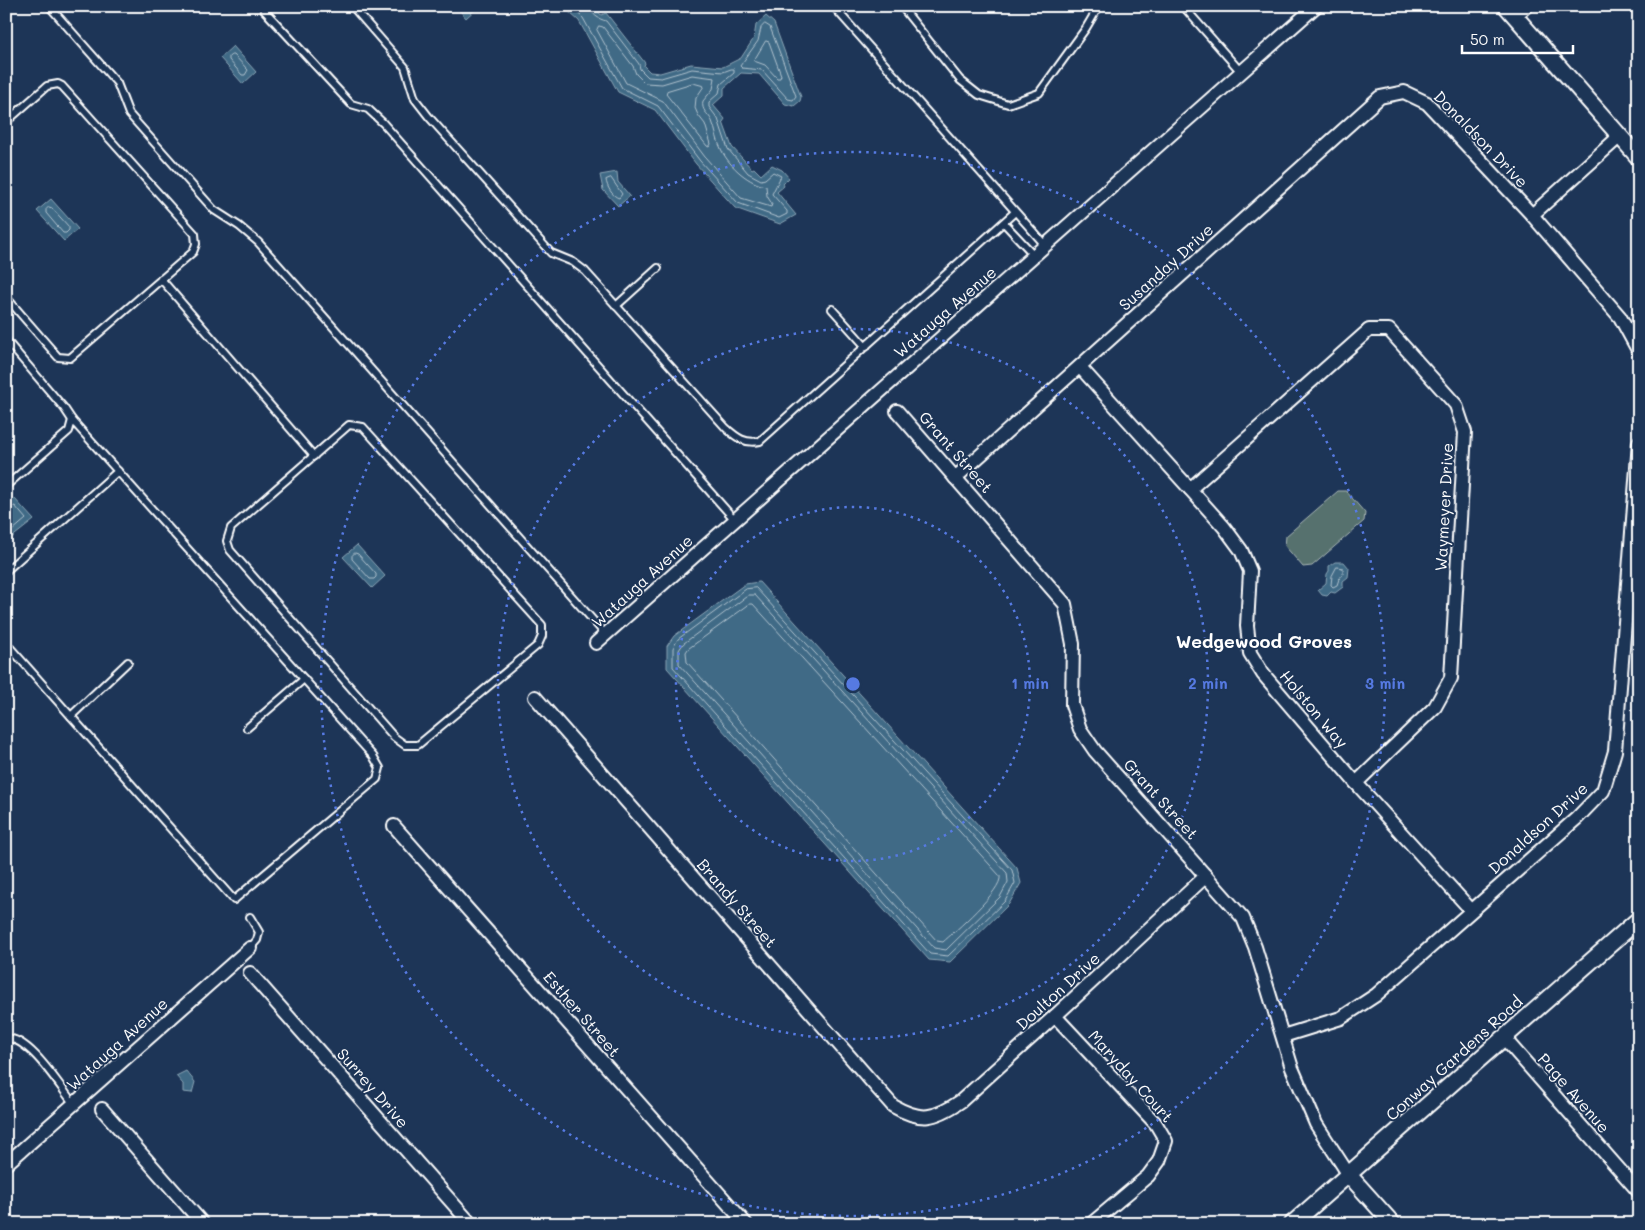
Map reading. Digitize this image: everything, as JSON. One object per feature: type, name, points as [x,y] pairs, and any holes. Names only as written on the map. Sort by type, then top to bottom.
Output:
[{"type":"street","name":"Watauga Avenue","points":[[601,639],[1316,6]]},
{"type":"street","points":[[1516,10],[1639,158]]},
{"type":"street","name":"Donaldson Drive","points":[[1404,92],[1427,103],[1532,215],[1620,316],[1639,352]]},
{"type":"street","name":"Susanday Drive","points":[[955,478],[1380,97],[1404,92]]},
{"type":"street","points":[[1532,215],[1620,136]]},
{"type":"street","name":"Waymeyer Drive","points":[[1190,489],[1369,330],[1389,330],[1456,405],[1465,432],[1451,678],[1435,707],[1356,783]]},
{"type":"street","name":"Holston Way","points":[[1080,367],[1224,527],[1241,550],[1250,572],[1247,626],[1250,653],[1263,674],[1356,783],[1471,910]]},
{"type":"street","name":"Grant Street","points":[[897,412],[1065,604],[1073,644],[1072,705],[1080,729],[1095,751],[1243,918],[1255,947],[1292,1068],[1316,1124],[1350,1174],[1393,1224]]},
{"type":"street","name":"Donaldson Drive","points":[[1283,1036],[1341,1018],[1376,995],[1577,818],[1603,790],[1615,751],[1639,442]]},
{"type":"street","name":"Brandy Street","points":[[535,697],[893,1106],[908,1114],[923,1117]]},
{"type":"street","name":"Esther Street","points":[[394,826],[746,1224]]},
{"type":"street","name":"Doulton Drive","points":[[923,1117],[947,1110],[961,1101],[1206,876]]},
{"type":"street","name":"Conway Gardens Road","points":[[1292,1224],[1639,919]]},
{"type":"street","name":"Watauga Avenue","points":[[6,1164],[250,948]]},
{"type":"street","name":"Surrey Drive","points":[[250,973],[471,1224]]},
{"type":"street","name":"Maryday Court","points":[[1055,1016],[1156,1124],[1166,1141],[1159,1161],[1148,1176],[1091,1224]]},
{"type":"street","name":"Page Avenue","points":[[1504,1038],[1639,1192]]},
{"type":"street","points":[[102,1109],[203,1224]]},
{"type":"lane","points":[[49,6],[117,83],[129,114],[214,210],[239,226],[258,242],[601,639]]},
{"type":"lane","points":[[263,6],[264,10],[351,104],[368,109],[383,123],[735,520]]},
{"type":"lane","points":[[352,6],[405,67],[415,99],[429,117],[551,253],[573,262],[584,271],[726,428],[738,438],[750,443],[760,442],[1015,212]]},
{"type":"lane","points":[[833,6],[1046,245]]},
{"type":"lane","points":[[901,6],[960,80],[979,95],[1008,104],[1039,93],[1086,28],[1099,6]]},
{"type":"lane","points":[[1183,6],[1241,72]]},
{"type":"lane","points":[[6,122],[47,86],[58,84],[62,86],[195,234],[196,244],[193,252],[70,358],[58,356],[6,297]]},
{"type":"lane","points":[[1004,223],[1034,255]]},
{"type":"lane","points":[[616,306],[658,268]]},
{"type":"lane","points":[[161,279],[314,456]]},
{"type":"lane","points":[[832,309],[866,347]]},
{"type":"lane","points":[[6,340],[72,420],[373,756],[380,768],[376,779],[234,900],[6,643]]},
{"type":"lane","points":[[6,486],[69,431],[72,420]]},
{"type":"lane","points":[[349,425],[363,427],[542,625],[542,636],[538,645],[418,745],[405,745],[394,737],[230,550],[227,541],[231,528],[314,456],[349,425]]},
{"type":"lane","points":[[6,572],[118,471]]},
{"type":"lane","points":[[71,716],[128,662]]},
{"type":"lane","points":[[247,728],[304,679]]},
{"type":"lane","points":[[250,917],[259,932],[258,940],[250,948]]},
{"type":"lane","points":[[6,1038],[16,1039],[34,1053],[74,1104]]},
{"type":"green space","points":[[1338,491],[1346,491],[1365,513],[1364,521],[1312,566],[1303,567],[1285,546],[1286,536]]},
{"type":"water","points":[[456,6],[479,6],[466,18]]},
{"type":"water","points":[[562,6],[594,6],[601,15],[606,13],[645,63],[644,66],[650,72],[660,73],[691,64],[723,67],[741,58],[754,38],[756,25],[766,16],[774,23],[801,97],[800,101],[794,106],[785,104],[759,74],[741,73],[724,88],[724,95],[713,105],[725,119],[723,122],[732,147],[752,169],[754,168],[761,175],[772,165],[782,170],[789,178],[777,192],[796,215],[780,224],[735,208],[696,164],[655,110],[618,92],[579,21]]},
{"type":"water","points":[[233,46],[256,72],[243,84],[220,58]]},
{"type":"water","points":[[617,172],[618,182],[630,196],[618,206],[603,190],[600,175]]},
{"type":"water","points":[[51,199],[78,229],[64,241],[37,211]]},
{"type":"water","points":[[14,498],[34,520],[6,542],[6,506]]},
{"type":"water","points":[[357,545],[385,576],[372,588],[343,557]]},
{"type":"water","points":[[1335,562],[1344,562],[1349,568],[1348,577],[1343,581],[1343,587],[1335,593],[1331,592],[1327,596],[1322,595],[1318,590],[1326,583],[1329,566]]},
{"type":"water","points":[[759,582],[1017,868],[1021,883],[1009,904],[950,962],[929,960],[667,668],[667,646],[674,636],[745,584]]},
{"type":"water","points":[[186,1071],[195,1082],[192,1093],[183,1092],[183,1084],[176,1076]]},
{"type":"district","name":"Wedgewood Groves","points":[[1264,642]]}]
